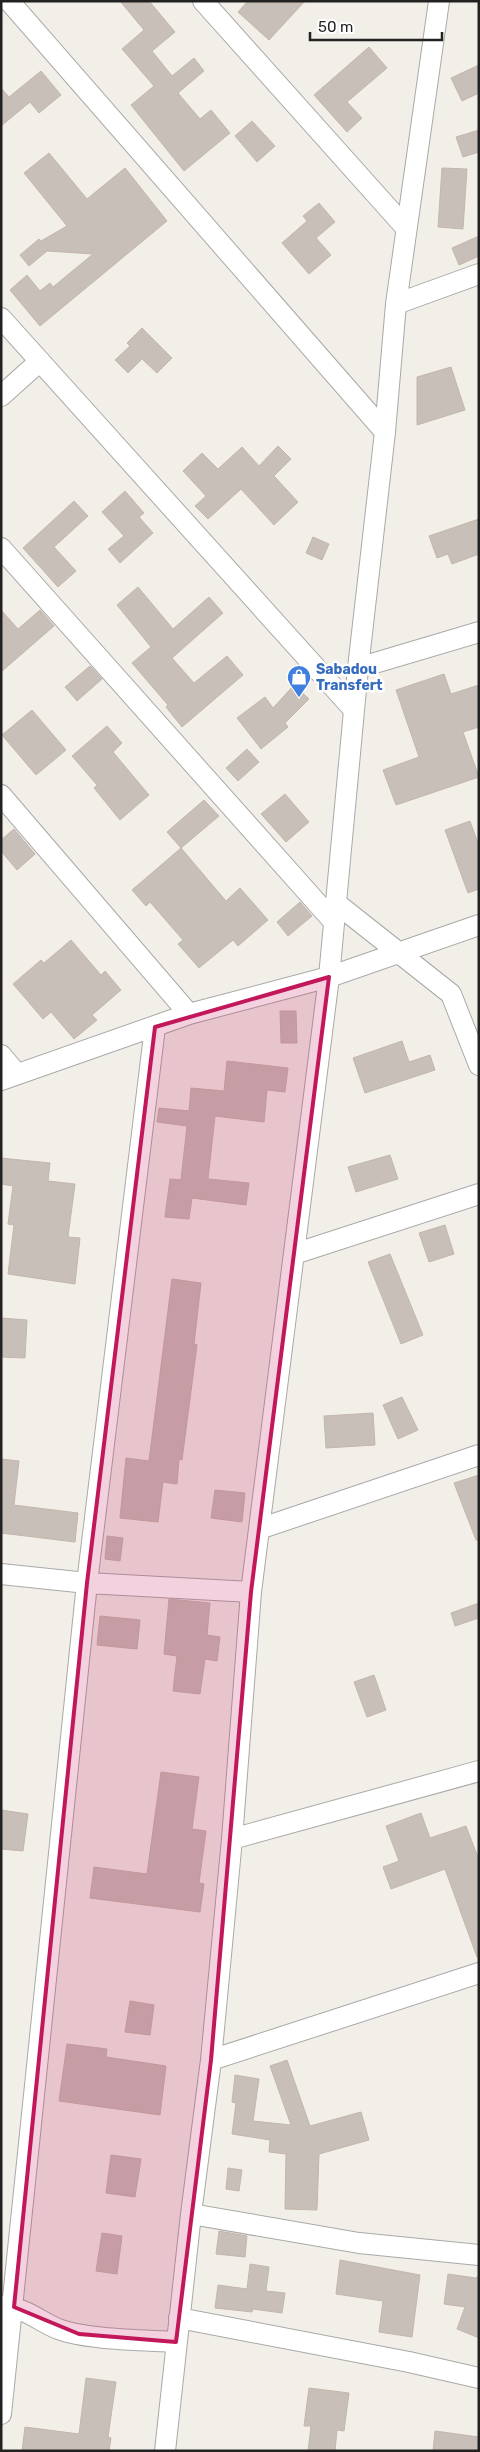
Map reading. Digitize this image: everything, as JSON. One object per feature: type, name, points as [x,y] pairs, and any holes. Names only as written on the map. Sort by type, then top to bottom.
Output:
[{"type":"street","points":[[9,1],[385,432]]},
{"type":"street","points":[[202,1],[406,228]]},
{"type":"street","points":[[165,2451],[191,2214],[211,2060],[232,1839],[251,1592],[329,978],[358,668],[385,432],[396,304],[438,10],[421,1]]},
{"type":"street","points":[[396,304],[479,274]]},
{"type":"street","points":[[1,318],[354,710]]},
{"type":"street","points":[[1,396],[40,361]]},
{"type":"street","points":[[1,548],[335,913],[399,953],[450,994],[479,1065]]},
{"type":"street","points":[[358,668],[479,632]]},
{"type":"street","points":[[1,795],[189,1014]]},
{"type":"street","points":[[1,1055],[9,1077],[189,1014],[329,978],[479,925]]},
{"type":"street","points":[[1,2414],[7,2307],[87,1583],[155,1026]]},
{"type":"street","points":[[294,1254],[479,1194]]},
{"type":"street","points":[[259,1529],[479,1454]]},
{"type":"street","points":[[1,1574],[87,1583],[251,1592]]},
{"type":"street","points":[[232,1839],[479,1771]]},
{"type":"street","points":[[211,2060],[479,1973]]},
{"type":"street","points":[[191,2214],[359,2243],[479,2255]]},
{"type":"street","points":[[7,2307],[32,2314],[58,2329],[79,2334],[176,2342]]},
{"type":"street","points":[[179,2318],[409,2362],[479,2378]]},
{"type":"highlighted area","points":[[329,977],[251,1592],[211,2060],[176,2342],[79,2334],[14,2307],[87,1583],[155,1027]]},
{"type":"building","points":[[120,1],[149,1],[175,32],[152,51],[172,76],[194,58],[204,71],[178,93],[200,119],[211,110],[230,133],[184,171],[131,105],[154,86],[122,49],[144,30]]},
{"type":"building","points":[[248,1],[305,1],[269,40],[238,12]]},
{"type":"building","points":[[369,47],[387,68],[347,102],[362,118],[347,132],[314,95]]},
{"type":"building","points":[[479,65],[479,93],[462,101],[451,78]]},
{"type":"building","points":[[41,71],[61,95],[39,113],[30,102],[1,126],[1,88],[9,97]]},
{"type":"building","points":[[252,121],[275,146],[257,162],[235,136]]},
{"type":"building","points":[[479,130],[479,152],[463,157],[456,137]]},
{"type":"building","points":[[49,153],[87,199],[125,168],[167,221],[40,326],[10,290],[27,275],[40,291],[50,283],[53,287],[93,254],[47,251],[29,266],[20,255],[39,239],[41,241],[67,226],[24,173]]},
{"type":"building","points":[[442,168],[467,169],[463,229],[438,227]]},
{"type":"building","points":[[319,203],[335,222],[316,238],[331,255],[309,274],[282,243],[307,221],[303,216]]},
{"type":"building","points":[[479,236],[479,256],[459,265],[452,248]]},
{"type":"building","points":[[142,328],[172,358],[157,373],[142,359],[128,373],[115,360],[130,346],[127,343]]},
{"type":"building","points":[[451,367],[465,410],[417,425],[417,377]]},
{"type":"building","points":[[278,446],[291,459],[274,476],[298,502],[274,525],[241,489],[208,519],[195,506],[206,496],[183,471],[202,453],[218,469],[242,447],[259,466]]},
{"type":"building","points":[[125,491],[144,513],[139,517],[153,533],[120,563],[108,549],[124,536],[102,512]]},
{"type":"building","points":[[74,501],[88,516],[54,547],[76,571],[58,587],[23,548]]},
{"type":"building","points":[[479,519],[479,554],[452,564],[448,554],[437,558],[429,536]]},
{"type":"building","points":[[313,537],[329,544],[322,560],[306,553]]},
{"type":"building","points":[[138,587],[173,629],[209,597],[223,613],[172,658],[194,683],[227,656],[243,675],[182,727],[166,707],[168,705],[132,663],[151,647],[117,605]]},
{"type":"building","points":[[1,610],[18,629],[40,610],[54,626],[1,672]]},
{"type":"building","points":[[90,666],[102,679],[77,701],[65,687]]},
{"type":"building","points":[[444,674],[451,694],[479,685],[479,727],[463,732],[479,777],[396,805],[383,770],[419,757],[396,690]]},
{"type":"building","points":[[294,685],[309,699],[285,723],[288,727],[261,749],[237,718],[265,697],[273,708]]},
{"type":"building","points":[[32,710],[66,750],[36,775],[2,735]]},
{"type":"building","points":[[107,726],[122,743],[113,752],[149,795],[120,820],[94,788],[97,785],[72,756]]},
{"type":"building","points":[[247,749],[259,762],[238,781],[226,768]]},
{"type":"building","points":[[285,794],[309,822],[286,842],[261,814]]},
{"type":"building","points":[[204,800],[219,816],[181,848],[167,832]]},
{"type":"building","points":[[470,821],[479,846],[479,889],[468,893],[445,830]]},
{"type":"building","points":[[14,829],[35,854],[17,870],[1,851],[1,840]]},
{"type":"building","points":[[181,848],[226,901],[240,888],[268,920],[238,946],[233,940],[199,968],[178,944],[183,940],[150,902],[146,906],[132,890]]},
{"type":"building","points":[[300,902],[312,916],[288,936],[277,922]]},
{"type":"building","points":[[71,940],[101,975],[105,971],[121,990],[92,1015],[97,1020],[74,1039],[51,1012],[43,1019],[13,984],[41,960],[44,963]]},
{"type":"building","points":[[280,1011],[296,1011],[297,1043],[281,1043]]},
{"type":"building","points":[[402,1041],[409,1062],[430,1055],[435,1070],[365,1093],[353,1058]]},
{"type":"building","points":[[227,1061],[288,1068],[285,1092],[267,1090],[264,1122],[215,1116],[208,1179],[249,1183],[246,1205],[192,1198],[189,1219],[165,1217],[170,1179],[181,1180],[187,1126],[157,1122],[159,1108],[189,1111],[191,1088],[224,1091]]},
{"type":"building","points":[[390,1155],[398,1179],[356,1192],[348,1167]]},
{"type":"building","points":[[1,1158],[50,1163],[48,1181],[75,1184],[68,1237],[80,1238],[75,1284],[8,1274],[14,1225],[8,1224],[13,1186],[1,1184]]},
{"type":"building","points":[[445,1225],[454,1254],[429,1262],[419,1233]]},
{"type":"building","points":[[390,1254],[423,1335],[401,1344],[368,1262]]},
{"type":"building","points":[[172,1279],[201,1283],[194,1344],[197,1345],[182,1460],[179,1459],[177,1484],[163,1482],[158,1522],[120,1518],[126,1458],[149,1461]]},
{"type":"building","points":[[1,1318],[27,1320],[25,1358],[1,1357]]},
{"type":"building","points":[[402,1397],[418,1430],[398,1439],[383,1405]]},
{"type":"building","points":[[373,1413],[375,1445],[326,1448],[324,1416]]},
{"type":"building","points":[[1,1459],[19,1461],[14,1505],[78,1513],[75,1542],[1,1533]]},
{"type":"building","points":[[479,1475],[479,1540],[476,1540],[454,1483]]},
{"type":"building","points":[[215,1490],[245,1493],[242,1522],[211,1518]]},
{"type":"building","points":[[107,1536],[123,1538],[120,1561],[105,1559]]},
{"type":"building","points":[[169,1599],[210,1603],[207,1635],[220,1637],[217,1661],[205,1659],[200,1694],[173,1691],[177,1656],[164,1654]]},
{"type":"building","points":[[479,1603],[479,1618],[455,1626],[451,1613]]},
{"type":"building","points":[[100,1616],[140,1620],[137,1649],[97,1645]]},
{"type":"building","points":[[374,1675],[386,1710],[367,1717],[354,1682]]},
{"type":"building","points":[[161,1772],[199,1777],[192,1829],[206,1831],[199,1883],[204,1884],[200,1912],[90,1898],[94,1867],[147,1874]]},
{"type":"building","points":[[1,1810],[28,1814],[23,1851],[1,1849]]},
{"type":"building","points":[[421,1813],[430,1838],[466,1826],[479,1860],[479,1957],[477,1957],[445,1869],[391,1889],[383,1867],[399,1861],[386,1826]]},
{"type":"building","points":[[130,2001],[154,2005],[150,2035],[125,2032]]},
{"type":"building","points":[[67,2044],[107,2049],[106,2057],[166,2066],[160,2115],[59,2101]]},
{"type":"building","points":[[287,2060],[310,2126],[361,2112],[369,2140],[319,2154],[317,2210],[285,2209],[286,2154],[269,2152],[270,2140],[232,2134],[236,2103],[232,2102],[235,2075],[259,2079],[253,2121],[291,2125],[270,2066]]},
{"type":"building","points":[[111,2155],[141,2159],[135,2197],[106,2193]]},
{"type":"building","points":[[228,2168],[242,2170],[239,2191],[226,2189]]},
{"type":"building","points":[[219,2231],[247,2236],[245,2257],[216,2254]]},
{"type":"building","points":[[102,2233],[122,2236],[117,2274],[96,2271]]},
{"type":"building","points":[[340,2260],[420,2275],[412,2337],[379,2332],[383,2301],[336,2294]]},
{"type":"building","points":[[250,2264],[269,2267],[266,2291],[285,2293],[282,2313],[253,2309],[252,2312],[215,2308],[218,2285],[247,2289]]},
{"type":"building","points":[[448,2274],[476,2278],[479,2275],[479,2338],[457,2329],[465,2307],[444,2304]]},
{"type":"building","points":[[86,2378],[116,2382],[108,2437],[111,2438],[109,2451],[22,2451],[25,2427],[79,2434]]},
{"type":"building","points":[[309,2388],[349,2393],[344,2431],[337,2430],[335,2451],[308,2451],[311,2426],[304,2426]]},
{"type":"building","points":[[435,2431],[479,2437],[479,2451],[433,2451]]},
{"type":"place","name":"Sabadou Transfert","points":[[299,698]]}]
